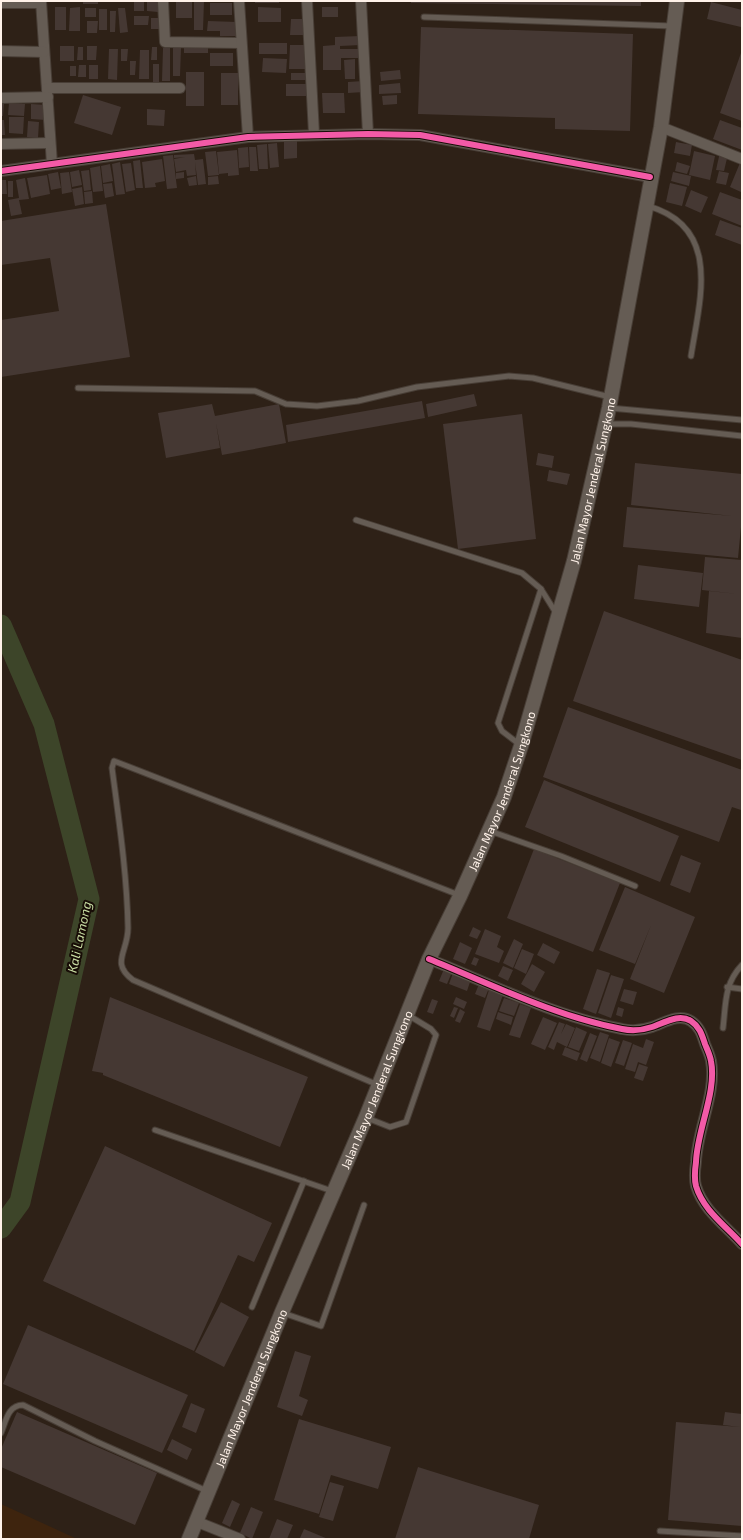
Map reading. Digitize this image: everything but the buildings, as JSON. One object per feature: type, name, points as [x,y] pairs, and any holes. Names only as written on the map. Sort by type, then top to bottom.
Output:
[{"type":"main road","name":"Jalan Mayor Jenderal Sungkono","points":[[189,1539],[282,1312],[335,1192],[430,959],[504,797],[521,746],[574,561],[606,424],[650,177],[661,127],[677,1]]},
{"type":"street","points":[[163,1],[165,42],[241,43]]},
{"type":"street","points":[[239,1],[248,137]]},
{"type":"street","points":[[307,1],[314,134]]},
{"type":"street","points":[[362,1],[368,134]]},
{"type":"street","points":[[1,3],[41,2],[49,143],[52,164]]},
{"type":"street","points":[[1,51],[44,52]]},
{"type":"street","points":[[1,98],[47,92],[180,88]]},
{"type":"street","points":[[661,127],[742,159]]},
{"type":"street","points":[[1,171],[248,137],[314,134],[368,134],[420,135],[650,177]]},
{"type":"street","points":[[1,144],[49,143]]},
{"type":"street","points":[[430,959],[556,1012],[594,1024],[625,1030],[651,1027],[673,1019],[686,1018],[693,1022],[700,1029],[711,1060],[712,1072],[710,1088],[696,1151],[695,1184],[707,1209],[730,1229],[742,1244]]},
{"type":"street","points":[[195,1522],[240,1539]]},
{"type":"lane","points":[[424,17],[673,26]]},
{"type":"lane","points":[[645,205],[662,210],[679,220],[692,234],[701,260],[702,289],[691,356]]},
{"type":"lane","points":[[78,388],[255,391],[286,404],[317,406],[358,401],[417,387],[508,376],[533,378],[610,403],[742,420]]},
{"type":"lane","points":[[606,424],[631,424],[742,436]]},
{"type":"lane","points":[[356,520],[522,573],[541,589],[558,618]]},
{"type":"lane","points":[[521,746],[502,731],[498,723],[541,589]]},
{"type":"lane","points":[[378,1085],[133,980],[124,973],[120,964],[127,942],[128,930],[124,866],[112,768],[114,761],[460,896]]},
{"type":"lane","points":[[489,831],[561,856],[635,886]]},
{"type":"lane","points":[[723,1028],[727,987],[734,973],[742,964]]},
{"type":"lane","points":[[727,987],[742,989]]},
{"type":"lane","points":[[366,1117],[390,1127],[406,1122],[436,1035],[431,1029],[407,1015]]},
{"type":"lane","points":[[155,1130],[335,1192]]},
{"type":"lane","points":[[252,1307],[304,1181]]},
{"type":"lane","points":[[282,1312],[321,1326],[364,1205]]},
{"type":"lane","points":[[1,1433],[11,1408],[22,1404],[95,1441],[208,1491]]},
{"type":"lane","points":[[660,1531],[742,1536]]},
{"type":"shaded area","points":[[1,1504],[77,1539],[1,1539]]},
{"type":"waterway","name":"Kali Lamong","points":[[1,625],[44,724],[89,899],[20,1202],[1,1228]]},
{"type":"cycle path","points":[[1,171],[248,137],[368,134],[420,135],[650,177]]},
{"type":"cycle path","points":[[429,959],[524,999],[597,1023],[633,1030],[648,1028],[677,1018],[686,1019],[694,1023],[700,1031],[709,1054],[712,1073],[709,1098],[697,1150],[695,1174],[696,1186],[699,1195],[709,1210],[742,1244]]}]
